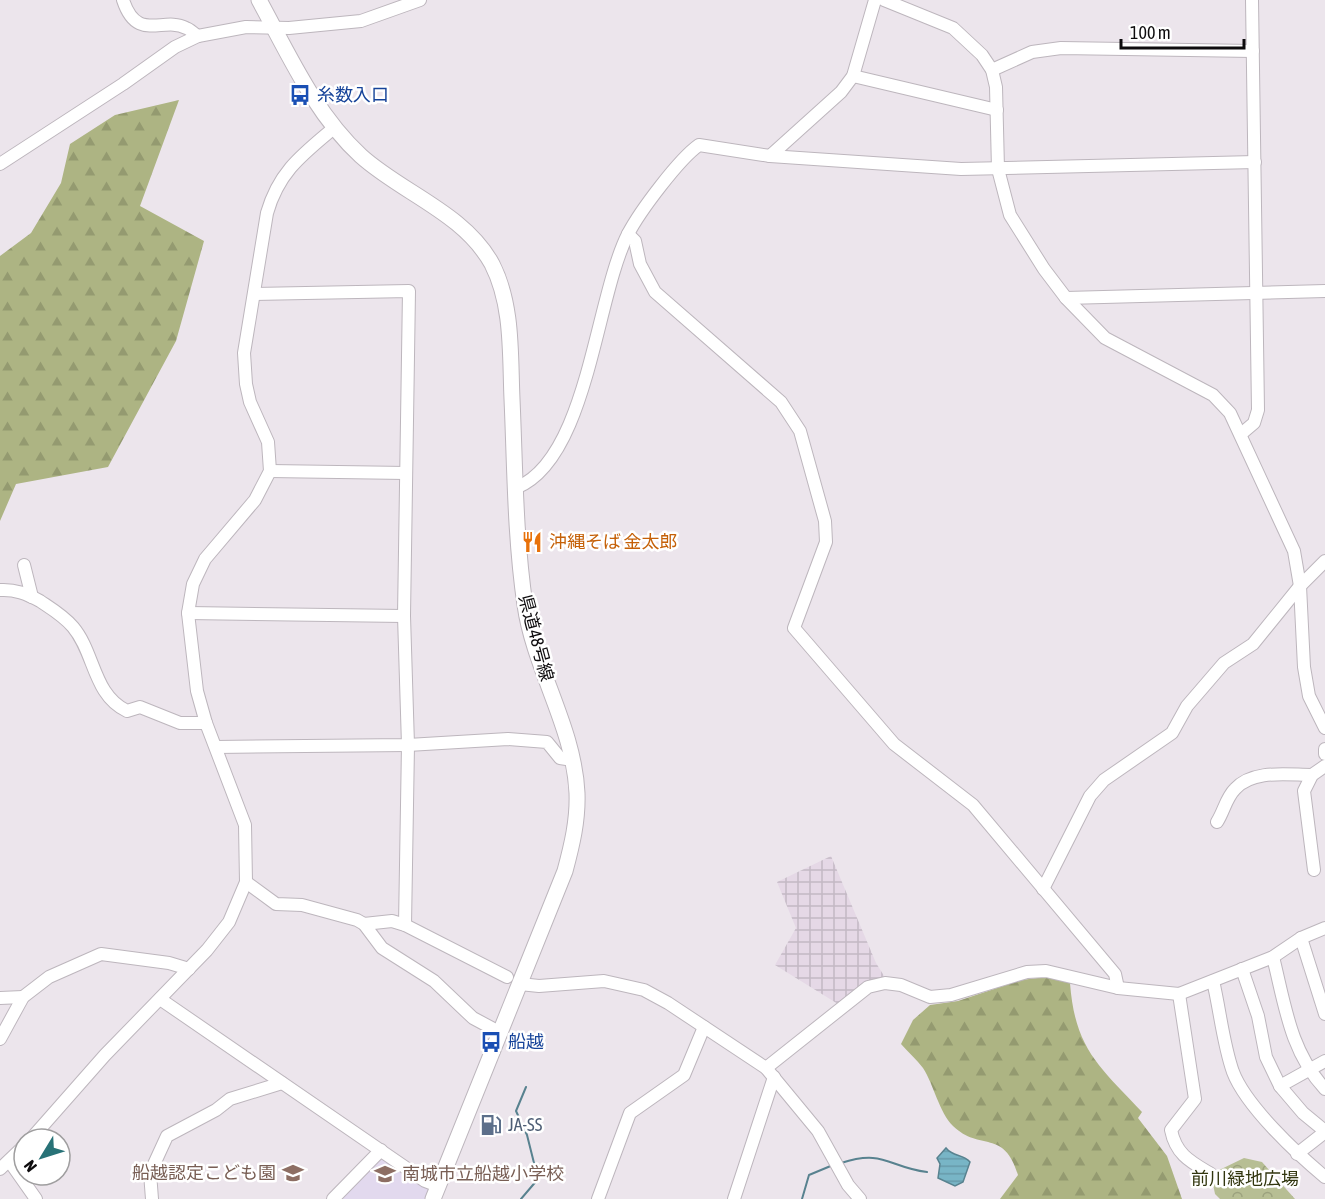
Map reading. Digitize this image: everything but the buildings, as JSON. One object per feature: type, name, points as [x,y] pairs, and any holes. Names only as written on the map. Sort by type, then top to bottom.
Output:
[{"type":"main road","name":"県道48号線","points":[[259,0],[314,100],[335,127],[369,163],[459,225],[472,237],[491,263],[500,282],[508,321],[516,488],[525,607],[533,641],[573,760],[577,792],[572,846],[557,894],[514,981],[501,1033],[436,1193]]},
{"type":"street","points":[[123,0],[129,14],[145,25],[185,27],[198,36]]},
{"type":"street","points":[[0,164],[123,84],[175,47],[198,36],[230,29],[361,21],[420,0]]},
{"type":"street","points":[[770,156],[841,92],[853,76],[875,0]]},
{"type":"street","points":[[884,0],[953,28],[982,56],[992,70],[996,87],[998,169],[1010,215],[1044,269],[1066,298],[1105,338],[1213,395],[1230,413],[1294,551],[1300,585],[1304,667],[1309,696],[1325,728]]},
{"type":"street","points":[[1241,434],[1254,423],[1258,410],[1252,0]]},
{"type":"street","points":[[992,70],[1032,52],[1061,48],[1253,51]]},
{"type":"street","points":[[853,76],[997,110]]},
{"type":"street","points":[[42,1127],[105,1055],[189,969],[229,922],[246,882],[245,825],[206,723],[197,691],[188,613],[193,584],[205,558],[255,500],[270,471],[268,442],[250,402],[244,372],[244,353],[267,213],[275,189],[293,163],[335,127]]},
{"type":"street","points":[[516,488],[530,483],[541,473],[561,441],[577,404],[600,319],[628,234],[684,155],[699,145],[770,156],[998,169],[1255,162]]},
{"type":"street","points":[[628,234],[635,241],[640,264],[654,292],[781,402],[800,431],[825,521],[826,542],[794,628],[894,744],[973,805],[1115,974],[1118,988]]},
{"type":"street","points":[[254,294],[410,291],[404,616],[408,745],[405,925]]},
{"type":"street","points":[[1066,298],[1256,291],[1325,291]]},
{"type":"street","points":[[270,471],[406,473]]},
{"type":"street","points":[[1043,889],[1090,796],[1104,780],[1172,734],[1187,706],[1224,663],[1253,644],[1300,585],[1325,561]]},
{"type":"street","points":[[24,566],[32,597]]},
{"type":"street","points":[[0,590],[11,590],[32,597],[57,612],[73,626],[107,697],[117,706],[127,711],[140,707],[180,723],[206,723]]},
{"type":"street","points":[[188,613],[404,616]]},
{"type":"street","points":[[216,747],[408,745],[508,739],[547,742],[560,758],[573,760]]},
{"type":"street","points":[[1325,749],[1325,754]]},
{"type":"street","points":[[1314,870],[1304,791],[1312,776],[1325,766]]},
{"type":"street","points":[[1217,822],[1229,796],[1243,782],[1270,774],[1312,776]]},
{"type":"street","points":[[246,882],[276,904],[302,905],[364,924],[392,921],[405,925],[514,981],[539,986],[604,981],[627,984],[644,990],[770,1072],[818,1131],[848,1185],[860,1199]]},
{"type":"street","points":[[364,924],[381,948],[434,981],[473,1018],[501,1033]]},
{"type":"street","points":[[734,1199],[770,1072],[868,987],[885,982],[901,985],[930,997],[951,995],[1028,972],[1046,971],[1118,988],[1179,994],[1273,957],[1301,938],[1325,928]]},
{"type":"street","points":[[1301,938],[1325,1014]]},
{"type":"street","points":[[0,1039],[23,998],[48,977],[101,954],[169,963],[189,969]]},
{"type":"street","points":[[1273,957],[1294,1042],[1309,1071],[1325,1089]]},
{"type":"street","points":[[1242,969],[1258,1016],[1266,1057],[1281,1086],[1303,1113],[1325,1132],[1297,1154]]},
{"type":"street","points":[[1213,981],[1233,1072],[1271,1126],[1297,1154],[1325,1177]]},
{"type":"street","points":[[1179,994],[1195,1099],[1168,1130],[1175,1146],[1185,1159],[1211,1174]]},
{"type":"street","points":[[0,998],[23,998]]},
{"type":"street","points":[[160,999],[381,1150],[425,1181],[436,1193]]},
{"type":"street","points":[[598,1199],[630,1113],[684,1075],[704,1027]]},
{"type":"street","points":[[1281,1086],[1325,1061]]},
{"type":"street","points":[[152,1199],[150,1173],[166,1136],[216,1110],[230,1099],[282,1083]]},
{"type":"street","points":[[333,1199],[381,1150]]},
{"type":"street","points":[[5,1166],[36,1199]]},
{"type":"shaded area","points":[[831,856],[876,963],[886,979],[838,1004],[775,965],[796,928],[777,882]]},
{"type":"shaded area","name":"南城市立船越小学校","points":[[385,1159],[430,1189],[426,1199],[338,1199],[377,1160]]},
{"type":"green space","points":[[179,100],[140,206],[204,241],[176,341],[108,467],[16,484],[0,521],[0,256],[31,233],[61,183],[70,144],[115,115]]},
{"type":"green space","points":[[1046,977],[1070,983],[1077,1025],[1084,1041],[1113,1082],[1142,1112],[1138,1118],[1167,1156],[1182,1199],[1000,1199],[1018,1175],[1012,1160],[1006,1151],[998,1146],[963,1134],[953,1126],[944,1113],[923,1068],[901,1044],[913,1020],[930,1005],[958,1001],[1021,980]]},
{"type":"green space","name":"前川緑地広場","points":[[1244,1158],[1262,1162],[1295,1199],[1220,1199],[1215,1194],[1211,1174]]},
{"type":"water","points":[[946,1148],[970,1162],[963,1182],[955,1186],[938,1178],[940,1164],[937,1158]]},
{"type":"waterway","points":[[521,1199],[538,1179],[527,1135],[516,1111],[526,1087]]},
{"type":"waterway","points":[[841,1163],[855,1159],[877,1158],[927,1172]]},
{"type":"waterway","points":[[802,1199],[809,1175],[833,1165]]},
{"type":"place","name":"糸数入口","points":[[300,95]]},
{"type":"place","name":"沖縄そば 金太郎","points":[[532,542]]},
{"type":"place","name":"船越","points":[[491,1042]]},
{"type":"place","name":"JA-SS","points":[[491,1125]]},
{"type":"place","name":"船越認定こども園","points":[[293,1173]]},
{"type":"place","name":"南城市立船越小学校","points":[[385,1174]]}]
